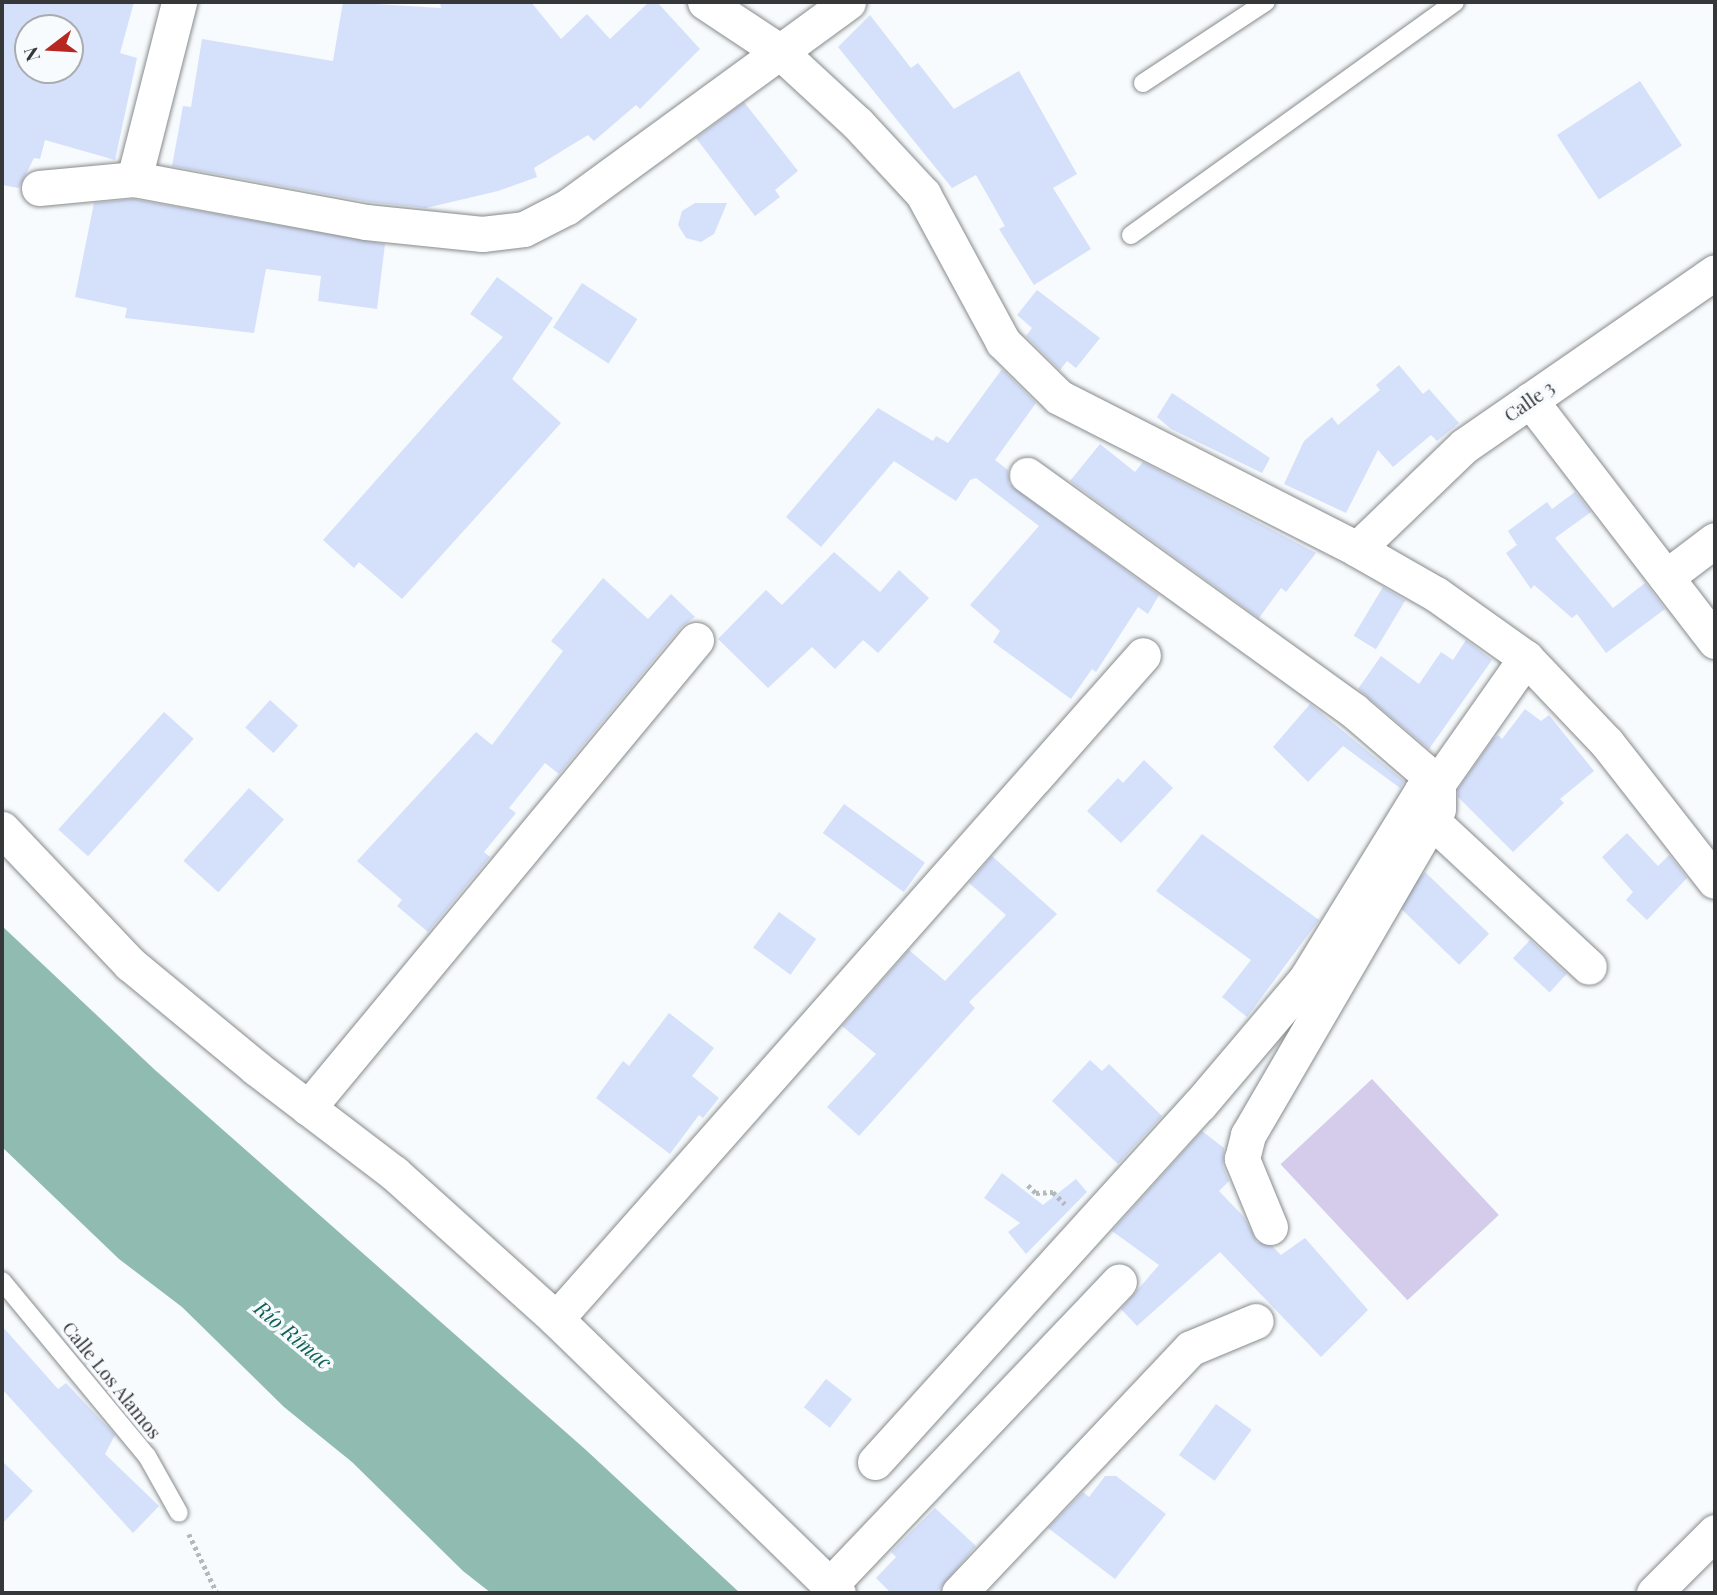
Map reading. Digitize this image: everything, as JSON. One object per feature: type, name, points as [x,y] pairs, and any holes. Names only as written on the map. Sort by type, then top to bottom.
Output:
[{"type":"street","points":[[134,179],[179,2]]},
{"type":"street","points":[[705,2],[779,51],[858,124],[923,194],[1003,342],[1059,397],[1357,549],[1436,594],[1527,658],[1607,743],[1715,881]]},
{"type":"street","points":[[39,188],[134,179],[366,222],[482,234],[523,229],[567,207],[848,2]]},
{"type":"street","name":"Calle 3","points":[[1357,549],[1464,446],[1715,272]]},
{"type":"street","points":[[1530,400],[1715,641]]},
{"type":"street","points":[[1027,475],[1353,710],[1438,783],[1438,809],[1432,821],[1248,1135],[1242,1158],[1247,1181],[1270,1227]]},
{"type":"street","points":[[1666,577],[1715,540]]},
{"type":"street","points":[[308,1108],[696,640]]},
{"type":"street","points":[[556,1319],[1143,655]]},
{"type":"street","points":[[875,1462],[1090,1225],[1306,979],[1421,792],[1438,783],[1527,658]]},
{"type":"street","points":[[1432,821],[1589,967]]},
{"type":"street","points":[[2,829],[130,964],[394,1174],[556,1319],[834,1589],[1119,1282]]},
{"type":"street","points":[[959,1593],[1191,1348],[1256,1321]]},
{"type":"street","points":[[1654,1593],[1715,1532]]},
{"type":"lane","points":[[1143,83],[1266,2]]},
{"type":"lane","points":[[1131,234],[1455,2]]},
{"type":"lane","name":"Calle Los Alamos","points":[[2,1282],[147,1456],[179,1513]]},
{"type":"path","points":[[1028,1185],[1036,1193],[1052,1192],[1090,1225]]},
{"type":"path","points":[[179,1513],[217,1593]]},
{"type":"shaded area","points":[[1372,1079],[1499,1215],[1407,1300],[1281,1164]]},
{"type":"water","name":"Río Rímac","points":[[2,926],[155,1070],[586,1450],[740,1593],[491,1593],[463,1571],[352,1462],[284,1407],[182,1307],[119,1259],[2,1147]]},
{"type":"building","points":[[2,2],[134,2],[120,53],[137,58],[115,160],[45,140],[40,159],[34,158],[19,188],[2,185]]},
{"type":"building","points":[[343,2],[441,8],[440,2],[531,2],[561,39],[587,14],[610,39],[649,2],[657,2],[700,49],[640,109],[636,105],[594,141],[588,135],[534,168],[537,177],[498,191],[426,208],[369,202],[172,166],[183,106],[191,107],[202,39],[333,61]]},
{"type":"building","points":[[870,15],[911,68],[918,63],[954,109],[1019,71],[1077,174],[1053,188],[1091,249],[1034,285],[999,229],[1005,226],[976,175],[952,188],[838,47]]},
{"type":"building","points":[[1640,81],[1682,146],[1599,199],[1557,135]]},
{"type":"building","points":[[744,102],[798,171],[775,190],[780,197],[755,216],[696,138]]},
{"type":"building","points":[[133,199],[385,244],[377,309],[318,301],[321,276],[266,269],[254,333],[125,318],[127,308],[75,297],[94,203]]},
{"type":"building","points":[[695,203],[727,203],[714,234],[701,242],[686,238],[678,225],[682,211]]},
{"type":"building","points":[[497,277],[553,318],[512,379],[561,423],[402,599],[359,562],[354,568],[323,540],[503,337],[470,314]]},
{"type":"building","points":[[582,283],[637,319],[608,363],[553,327]]},
{"type":"building","points":[[1037,290],[1100,338],[1076,368],[1067,361],[1060,370],[1026,336],[1032,328],[1017,315]]},
{"type":"building","points":[[1399,365],[1423,394],[1429,389],[1459,423],[1437,441],[1431,435],[1393,467],[1378,450],[1346,513],[1284,484],[1304,441],[1332,417],[1338,425],[1380,390],[1376,385]]},
{"type":"building","points":[[1002,369],[1036,403],[995,460],[1008,470],[1009,484],[1159,595],[1148,614],[1138,607],[1096,672],[1092,669],[1071,699],[993,642],[1000,631],[970,605],[1039,526],[976,478],[970,480],[956,501],[894,461],[821,547],[786,517],[878,408],[933,441],[936,436],[948,443]]},
{"type":"building","points":[[1172,393],[1270,458],[1262,473],[1171,429],[1157,417]]},
{"type":"building","points":[[1100,444],[1135,472],[1143,462],[1316,553],[1286,592],[1281,588],[1259,618],[1070,481]]},
{"type":"building","points":[[1575,492],[1591,512],[1555,538],[1613,608],[1645,583],[1665,609],[1606,653],[1577,614],[1572,618],[1534,585],[1531,589],[1506,553],[1517,545],[1508,531],[1547,502],[1552,509]]},
{"type":"building","points":[[834,552],[880,592],[899,570],[929,598],[878,653],[863,640],[835,669],[812,647],[768,688],[718,639],[766,590],[782,605]]},
{"type":"building","points":[[603,578],[648,619],[671,594],[695,617],[681,627],[559,774],[545,763],[509,808],[516,813],[484,852],[490,857],[428,932],[397,906],[402,900],[357,861],[476,732],[492,745],[563,651],[551,641]]},
{"type":"building","points":[[1383,587],[1405,600],[1376,649],[1354,636]]},
{"type":"building","points":[[1466,640],[1492,660],[1429,749],[1358,689],[1381,656],[1419,684],[1441,652],[1453,660]]},
{"type":"building","points":[[270,700],[298,725],[273,753],[245,727]]},
{"type":"building","points":[[1310,704],[1404,781],[1400,788],[1343,746],[1308,782],[1273,747]]},
{"type":"building","points":[[1525,709],[1541,721],[1549,715],[1594,771],[1560,799],[1564,803],[1513,852],[1458,797],[1458,789],[1493,739],[1498,735],[1502,739]]},
{"type":"building","points":[[164,712],[194,739],[88,856],[58,829]]},
{"type":"building","points":[[1144,760],[1173,788],[1121,843],[1087,811],[1118,778],[1123,783]]},
{"type":"building","points":[[249,788],[284,819],[218,892],[183,861]]},
{"type":"building","points":[[844,804],[925,863],[904,892],[823,833]]},
{"type":"building","points":[[1627,833],[1658,866],[1669,855],[1687,878],[1647,920],[1626,900],[1633,892],[1602,857]]},
{"type":"building","points":[[1202,834],[1319,920],[1247,1017],[1222,997],[1251,960],[1156,891]]},
{"type":"building","points":[[992,856],[1057,914],[969,1002],[975,1008],[859,1136],[827,1107],[876,1054],[842,1026],[909,950],[945,981],[1006,915],[969,883]]},
{"type":"building","points":[[1425,872],[1489,934],[1459,965],[1395,903]]},
{"type":"building","points":[[779,912],[816,939],[790,975],[753,948]]},
{"type":"building","points":[[1530,940],[1567,974],[1550,992],[1513,958]]},
{"type":"building","points":[[669,1013],[714,1048],[692,1076],[719,1098],[703,1118],[699,1115],[670,1154],[596,1098],[623,1061],[629,1066]]},
{"type":"building","points":[[1090,1060],[1102,1071],[1109,1064],[1162,1116],[1118,1164],[1052,1101]]},
{"type":"building","points":[[1202,1131],[1224,1148],[1223,1166],[1229,1181],[1219,1191],[1244,1217],[1257,1242],[1272,1246],[1281,1255],[1305,1238],[1368,1310],[1321,1357],[1220,1252],[1137,1326],[1121,1309],[1159,1265],[1112,1231]]},
{"type":"building","points":[[1002,1173],[1043,1205],[1076,1179],[1087,1192],[1026,1254],[1008,1232],[1020,1223],[984,1198]]},
{"type":"building","points":[[2,1326],[58,1389],[66,1383],[115,1435],[105,1454],[159,1506],[133,1533],[2,1389]]},
{"type":"building","points":[[826,1379],[852,1399],[830,1428],[804,1407]]},
{"type":"building","points":[[1216,1404],[1252,1430],[1215,1481],[1179,1455]]},
{"type":"building","points":[[2,1461],[33,1491],[2,1524]]},
{"type":"building","points":[[1105,1476],[1116,1476],[1166,1514],[1115,1579],[1048,1528],[1083,1492],[1089,1497]]},
{"type":"building","points":[[935,1508],[976,1546],[936,1593],[891,1593],[876,1578],[896,1557],[891,1552]]}]
